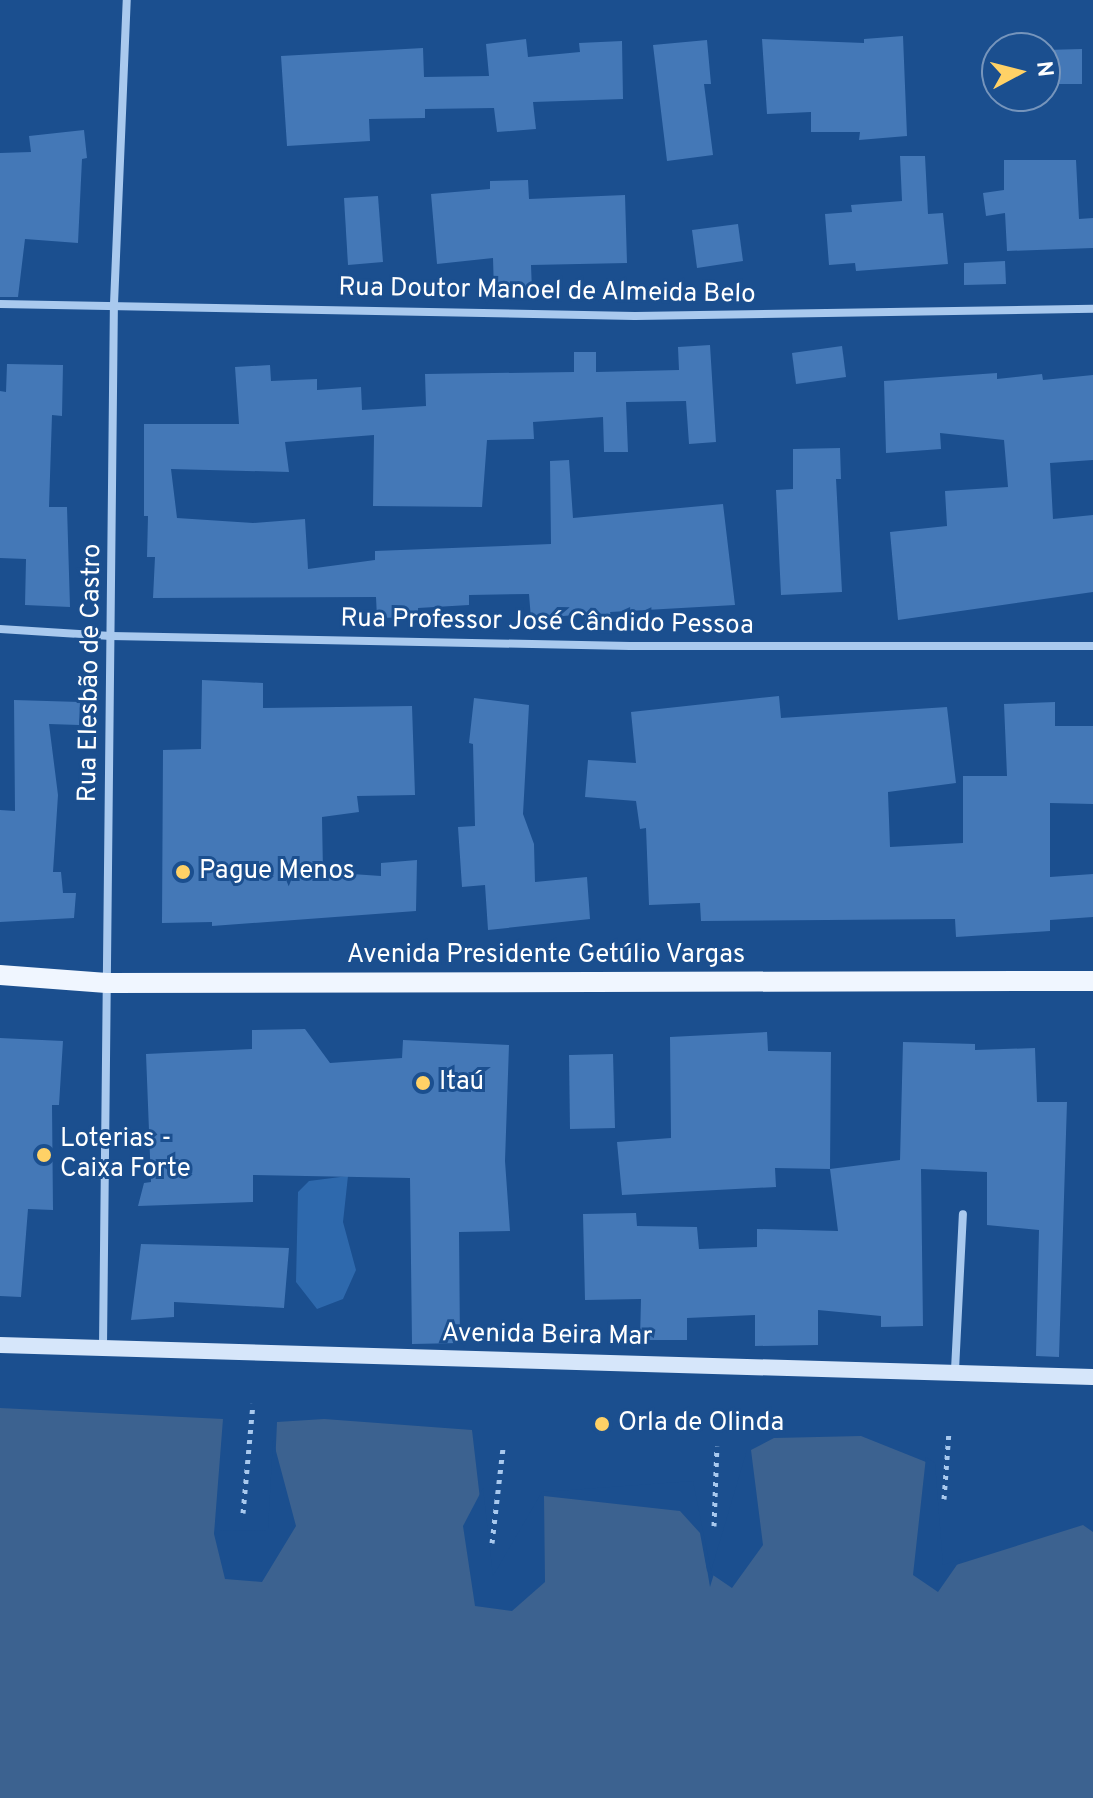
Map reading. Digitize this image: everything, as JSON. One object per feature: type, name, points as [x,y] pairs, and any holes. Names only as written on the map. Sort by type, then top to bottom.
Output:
[{"type":"main road","name":"Avenida Presidente Getúlio Vargas","points":[[0,975],[107,983],[1093,981]]},
{"type":"main road","name":"Avenida Beira Mar","points":[[0,1345],[955,1370],[1093,1377]]},
{"type":"street","name":"Rua Elesbão de Castro","points":[[103,1346],[114,304],[127,0]]},
{"type":"street","name":"Rua Doutor Manoel de Almeida Belo","points":[[0,304],[635,316],[1093,309]]},
{"type":"street","name":"Rua Professor José Cândido Pessoa","points":[[0,629],[111,636],[630,646],[1093,646]]},
{"type":"street","points":[[955,1370],[963,1214]]},
{"type":"path","points":[[243,1513],[253,1403]]},
{"type":"path","points":[[944,1499],[949,1431]]},
{"type":"path","points":[[714,1526],[717,1446]]},
{"type":"path","points":[[492,1543],[503,1448]]},
{"type":"shaded area","points":[[348,1176],[343,1222],[356,1270],[343,1299],[317,1309],[296,1282],[298,1192],[309,1181]]},
{"type":"shaded area","points":[[0,1408],[223,1419],[214,1534],[252,1537],[272,1533],[277,1422],[324,1419],[472,1430],[490,1585],[519,1545],[543,1496],[693,1485],[710,1587],[751,1450],[774,1438],[861,1436],[931,1464],[940,1570],[1083,1525],[1093,1532],[1093,1798],[0,1798]]},
{"type":"pier","points":[[273,1440],[296,1526],[262,1582],[225,1579],[214,1534],[219,1520],[219,1531],[268,1530]]},
{"type":"pier","points":[[747,1450],[751,1450],[763,1545],[732,1588],[707,1571],[700,1533],[680,1511],[544,1496],[545,1582],[512,1611],[475,1606],[463,1526],[483,1488],[493,1576],[542,1492],[693,1481],[711,1571]]},
{"type":"pier","points":[[926,1457],[935,1463],[943,1565],[961,1559],[938,1592],[913,1575]]},
{"type":"building","points":[[903,36],[907,136],[859,140],[860,132],[811,132],[811,112],[767,114],[762,39],[864,43],[864,39]]},
{"type":"building","points":[[526,39],[528,57],[580,52],[579,43],[622,41],[623,99],[533,102],[536,129],[497,132],[494,108],[425,109],[425,118],[369,119],[370,141],[287,146],[281,56],[423,48],[424,77],[489,76],[486,44]]},
{"type":"building","points":[[707,40],[711,84],[704,84],[713,155],[667,161],[653,45]]},
{"type":"building","points":[[1082,49],[1082,84],[1061,84],[1061,50]]},
{"type":"building","points":[[84,130],[87,158],[82,159],[78,243],[25,239],[18,297],[0,297],[0,153],[31,152],[29,136]]},
{"type":"building","points":[[900,156],[925,156],[928,214],[943,213],[948,264],[856,271],[855,263],[829,265],[825,214],[852,212],[851,205],[902,201]]},
{"type":"building","points":[[1004,160],[1076,160],[1079,219],[1093,218],[1093,248],[1007,251],[1005,213],[986,216],[983,193],[1004,190]]},
{"type":"building","points":[[528,180],[529,199],[625,195],[627,263],[531,265],[532,291],[494,293],[493,258],[437,264],[431,194],[490,189],[490,181]]},
{"type":"building","points":[[378,196],[383,262],[348,265],[344,198]]},
{"type":"building","points":[[738,224],[743,261],[697,268],[692,230]]},
{"type":"building","points":[[1005,261],[1006,284],[964,285],[964,263]]},
{"type":"building","points":[[710,345],[716,442],[689,444],[686,401],[626,402],[628,452],[604,452],[603,417],[533,422],[534,439],[487,440],[482,507],[373,506],[374,435],[285,442],[289,472],[171,469],[177,518],[253,523],[305,519],[308,569],[375,560],[375,551],[551,544],[550,461],[569,460],[573,518],[723,504],[735,605],[610,612],[611,616],[585,620],[585,614],[531,619],[529,594],[469,595],[469,605],[418,608],[418,617],[377,618],[376,597],[153,598],[155,557],[147,557],[148,516],[144,516],[144,424],[239,424],[235,367],[270,365],[271,381],[317,379],[317,390],[361,387],[362,410],[426,406],[425,374],[574,372],[574,352],[596,352],[596,372],[679,370],[678,347]]},
{"type":"building","points":[[842,346],[846,377],[796,384],[792,353]]},
{"type":"building","points":[[7,364],[63,365],[62,416],[52,415],[49,507],[67,507],[70,607],[25,605],[26,559],[0,558],[0,391],[6,392]]},
{"type":"building","points":[[997,373],[997,379],[1042,374],[1043,380],[1093,375],[1093,460],[1050,463],[1053,519],[1093,515],[1093,592],[898,620],[890,532],[947,526],[945,491],[1008,487],[1004,440],[940,433],[941,449],[886,453],[884,381]]},
{"type":"building","points":[[840,448],[841,479],[836,479],[842,592],[781,595],[776,490],[793,489],[793,449]]},
{"type":"building","points":[[202,680],[263,683],[263,708],[412,706],[415,795],[357,796],[359,812],[322,817],[323,872],[381,876],[381,863],[417,860],[416,911],[212,926],[212,922],[162,923],[163,750],[201,749]]},
{"type":"building","points":[[779,696],[781,718],[947,707],[956,783],[888,792],[890,847],[963,843],[963,776],[1007,776],[1004,704],[1055,702],[1055,726],[1093,726],[1093,804],[1050,803],[1050,877],[1093,874],[1093,917],[1050,920],[1050,931],[956,937],[955,919],[701,921],[700,903],[649,905],[646,828],[640,829],[636,801],[585,797],[588,760],[636,763],[631,712]]},
{"type":"building","points":[[474,698],[529,705],[523,814],[534,844],[535,882],[587,877],[590,919],[488,930],[485,885],[462,887],[458,827],[475,826],[473,744],[469,743]]},
{"type":"building","points":[[14,700],[80,702],[79,725],[49,724],[58,795],[53,872],[61,872],[63,893],[76,893],[74,918],[0,922],[0,810],[15,811]]},
{"type":"building","points":[[305,1029],[330,1063],[402,1058],[403,1040],[509,1045],[505,1161],[510,1231],[459,1232],[460,1343],[412,1344],[410,1178],[253,1175],[253,1202],[138,1206],[144,1183],[151,1182],[146,1054],[252,1049],[252,1030]]},
{"type":"building","points":[[767,1032],[768,1051],[831,1052],[830,1169],[775,1168],[776,1187],[622,1195],[617,1142],[671,1138],[670,1037]]},
{"type":"building","points":[[0,1038],[63,1041],[59,1105],[52,1105],[53,1210],[28,1209],[21,1297],[0,1296]]},
{"type":"building","points":[[903,1042],[975,1044],[975,1050],[1035,1048],[1037,1102],[1067,1102],[1059,1357],[1036,1356],[1039,1230],[987,1225],[987,1172],[921,1169],[923,1326],[881,1327],[881,1316],[818,1310],[818,1345],[755,1346],[755,1315],[687,1318],[687,1340],[640,1340],[641,1299],[585,1300],[583,1214],[636,1213],[637,1226],[697,1227],[699,1249],[757,1247],[757,1229],[838,1231],[830,1169],[900,1160]]},
{"type":"building","points":[[613,1054],[615,1128],[570,1129],[569,1055]]},
{"type":"building","points":[[141,1244],[289,1248],[284,1308],[174,1302],[174,1317],[131,1320]]},
{"type":"place","name":"Pague Menos","points":[[183,872]]},
{"type":"place","name":"Itaú","points":[[423,1083]]},
{"type":"place","name":"Loterias - Caixa Forte","points":[[44,1155]]},
{"type":"place","name":"Orla de Olinda","points":[[602,1424]]}]
